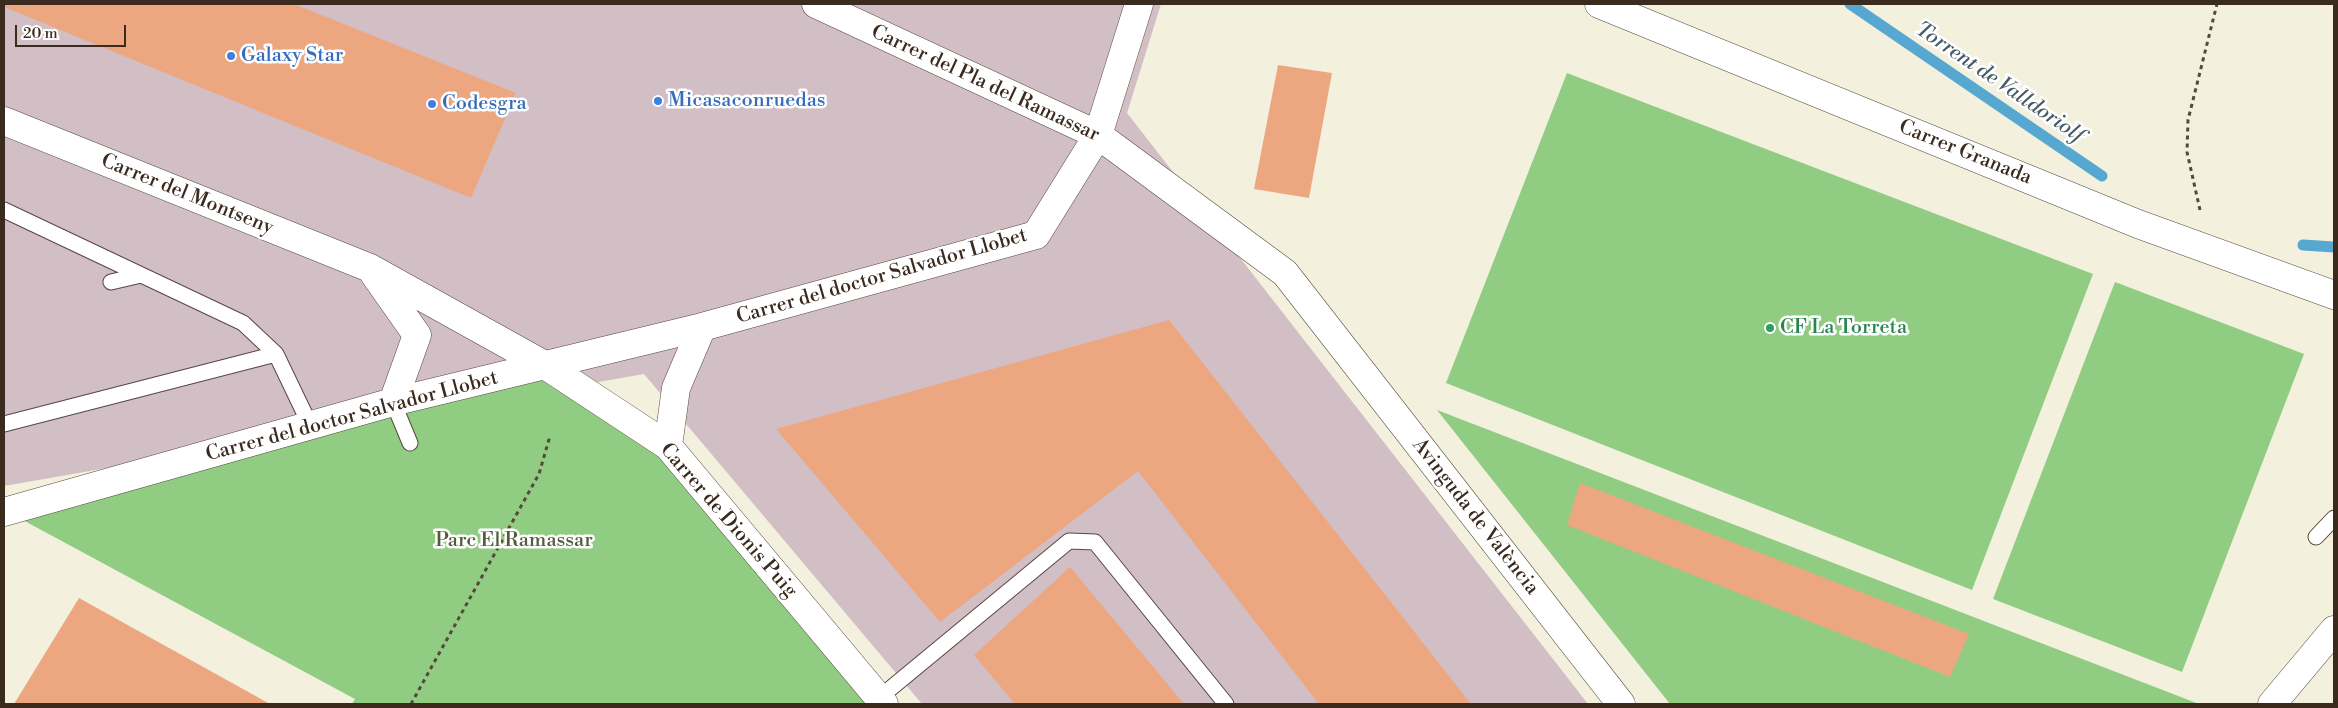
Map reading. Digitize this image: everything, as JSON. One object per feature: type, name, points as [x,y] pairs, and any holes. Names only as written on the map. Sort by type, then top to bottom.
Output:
[{"type":"street","name":"Carrer del Pla del Ramassar","points":[[816,4],[1098,135],[1284,274],[1328,329]]},
{"type":"street","points":[[1098,135],[1139,4]]},
{"type":"street","name":"Carrer Granada","points":[[1599,4],[2138,224],[2334,295]]},
{"type":"street","name":"Carrer del Montseny","points":[[4,121],[370,268],[548,367]]},
{"type":"street","name":"Carrer del doctor Salvador Llobet","points":[[4,512],[393,402],[548,367],[702,327],[1036,235],[1098,135]]},
{"type":"street","points":[[370,268],[417,335],[393,402]]},
{"type":"street","points":[[668,446],[676,388],[702,327]]},
{"type":"street","name":"Avinguda de València","points":[[1328,329],[1622,704]]},
{"type":"street","name":"Carrer de Dionis Puig","points":[[548,367],[668,446],[881,701]]},
{"type":"street","points":[[2272,704],[2334,630]]},
{"type":"lane","points":[[4,210],[243,323],[276,354],[310,425]]},
{"type":"lane","points":[[4,224],[21,219]]},
{"type":"lane","points":[[111,282],[141,275]]},
{"type":"lane","points":[[4,424],[276,354]]},
{"type":"lane","points":[[393,402],[410,443]]},
{"type":"lane","points":[[2316,537],[2334,518]]},
{"type":"lane","points":[[881,701],[1069,541],[1095,542],[1226,704]]},
{"type":"path","points":[[2209,250],[2187,152],[2188,120],[2217,4]]},
{"type":"path","points":[[411,704],[539,474],[550,436]]},
{"type":"shaded area","points":[[4,4],[1161,4],[1127,113],[1588,704],[922,704],[644,374],[4,486]]},
{"type":"green space","name":"CF La Torreta","points":[[1567,73],[2093,274],[1972,590],[1446,383]]},
{"type":"green space","points":[[2115,282],[2304,354],[2182,672],[1993,599]]},
{"type":"green space","name":"Parc El Ramassar","points":[[548,367],[668,446],[884,704],[352,704],[355,699],[6,511]]},
{"type":"green space","points":[[1437,410],[2199,704],[1670,704]]},
{"type":"building","points":[[4,4],[294,4],[516,93],[471,198],[4,7]]},
{"type":"building","points":[[1278,65],[1332,73],[1309,198],[1254,189]]},
{"type":"building","points":[[1169,320],[1471,704],[1319,704],[1138,471],[940,622],[776,429]]},
{"type":"building","points":[[1580,483],[1969,634],[1950,677],[1567,525]]},
{"type":"building","points":[[1070,567],[1184,704],[1015,704],[974,655]]},
{"type":"building","points":[[79,598],[270,704],[14,704]]},
{"type":"waterway","name":"Torrent de Valldoriolf","points":[[1850,4],[2102,176]]},
{"type":"waterway","name":"Torrent de Valldoriolf","points":[[2303,245],[2334,247]]},
{"type":"place","name":"Galaxy Star","points":[[231,56]]},
{"type":"place","name":"Micasaconruedas","points":[[658,101]]},
{"type":"place","name":"Codesgra","points":[[432,104]]},
{"type":"place","name":"CF La Torreta","points":[[1770,328]]}]
